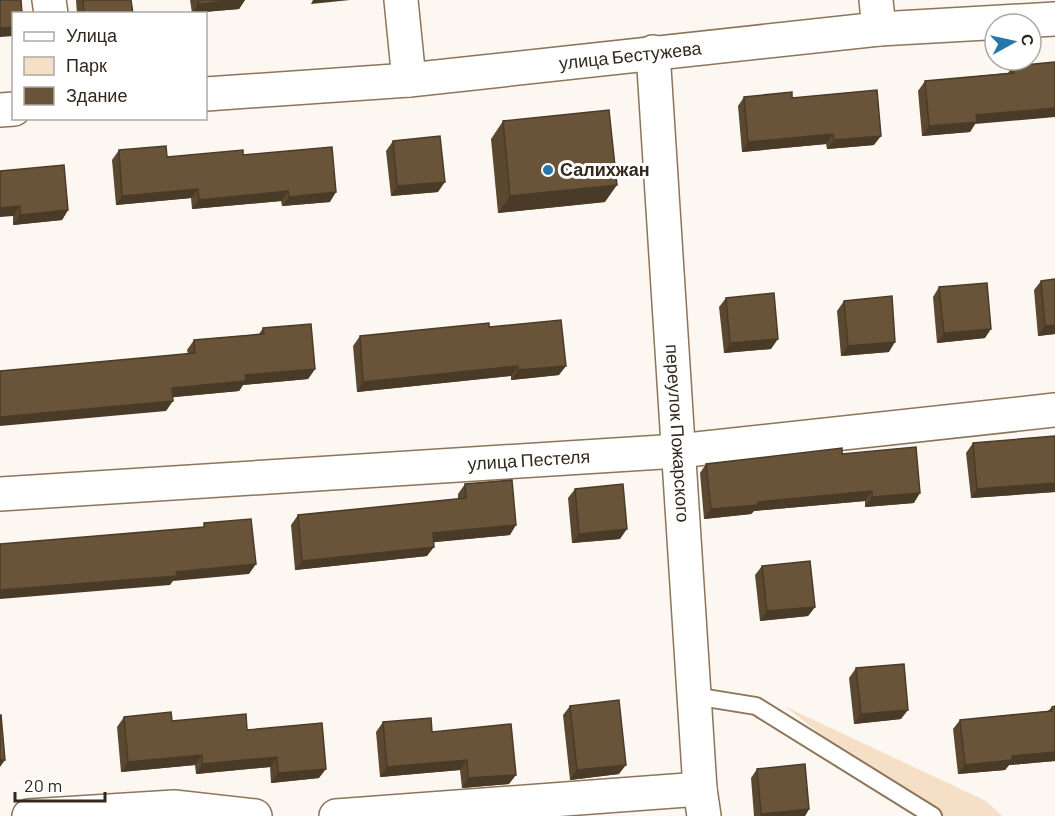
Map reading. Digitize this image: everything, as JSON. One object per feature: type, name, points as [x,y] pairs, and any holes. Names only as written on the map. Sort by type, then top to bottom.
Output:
[{"type":"street","points":[[401,0],[409,80]]},
{"type":"street","name":"улица Бестужева","points":[[207,94],[409,80],[653,52],[878,15],[1055,19]]},
{"type":"street","name":"переулок Пожарского","points":[[653,52],[702,802]]},
{"type":"street","name":"улица Пестеля","points":[[0,494],[678,451],[1055,411]]},
{"type":"street","points":[[336,816],[702,802]]},
{"type":"street","points":[[28,816],[174,807],[255,816]]},
{"type":"lane","points":[[694,696],[756,706],[933,816]]},
{"type":"green space","points":[[786,707],[986,801],[1002,816],[924,816]]},
{"type":"building","points":[[0,0],[21,0],[22,12],[12,12],[12,27],[0,28]]},
{"type":"building","points":[[83,0],[131,0],[133,12],[84,12]]},
{"type":"building","points":[[198,0],[237,0],[198,4]]},
{"type":"building","points":[[1055,62],[1055,108],[976,115],[977,122],[929,126],[925,81],[1014,72],[1043,72],[1043,63]]},
{"type":"building","points":[[877,90],[881,136],[834,140],[833,134],[748,142],[744,97],[792,92],[792,98]]},
{"type":"building","name":"Салихжан","points":[[609,110],[617,185],[510,196],[503,121]]},
{"type":"building","points":[[440,136],[445,182],[397,186],[393,141]]},
{"type":"building","points":[[166,146],[167,157],[243,150],[243,155],[332,147],[336,192],[289,197],[288,191],[199,200],[198,189],[122,196],[119,150]]},
{"type":"building","points":[[64,165],[68,210],[20,215],[20,206],[0,208],[0,171]]},
{"type":"building","points":[[1055,279],[1055,325],[1045,326],[1041,281]]},
{"type":"building","points":[[987,283],[991,329],[944,333],[939,287]]},
{"type":"building","points":[[774,293],[778,339],[730,343],[726,298]]},
{"type":"building","points":[[892,296],[895,342],[848,346],[844,301]]},
{"type":"building","points":[[561,320],[566,366],[518,370],[518,366],[363,382],[360,336],[489,323],[489,327]]},
{"type":"building","points":[[311,324],[315,369],[245,375],[246,381],[172,388],[173,401],[0,417],[0,371],[195,353],[194,340],[264,334],[263,328]]},
{"type":"building","points":[[1055,436],[1055,483],[977,489],[973,443]]},
{"type":"building","points":[[916,447],[920,493],[872,497],[872,491],[711,509],[706,464],[842,448],[842,454]]},
{"type":"building","points":[[512,480],[516,525],[433,533],[434,547],[302,561],[298,515],[466,498],[465,484]]},
{"type":"building","points":[[623,484],[627,529],[579,534],[575,489]]},
{"type":"building","points":[[251,519],[256,564],[176,572],[177,576],[0,590],[0,544],[204,527],[204,523]]},
{"type":"building","points":[[810,561],[815,607],[767,611],[762,566]]},
{"type":"building","points":[[904,664],[908,710],[861,714],[856,668]]},
{"type":"building","points":[[619,700],[626,765],[577,770],[570,706]]},
{"type":"building","points":[[1055,706],[1055,752],[1012,756],[1012,760],[965,765],[960,720],[1052,711],[1052,707]]},
{"type":"building","points":[[171,712],[172,721],[246,714],[247,730],[322,723],[326,769],[278,773],[277,757],[202,764],[202,755],[128,762],[124,717]]},
{"type":"building","points":[[1,715],[5,760],[0,760]]},
{"type":"building","points":[[431,718],[432,732],[511,724],[516,775],[468,778],[467,760],[387,767],[383,722]]},
{"type":"building","points":[[805,764],[809,809],[761,814],[757,769]]},
{"type":"place","name":"Салихжан","points":[[548,170]]}]
